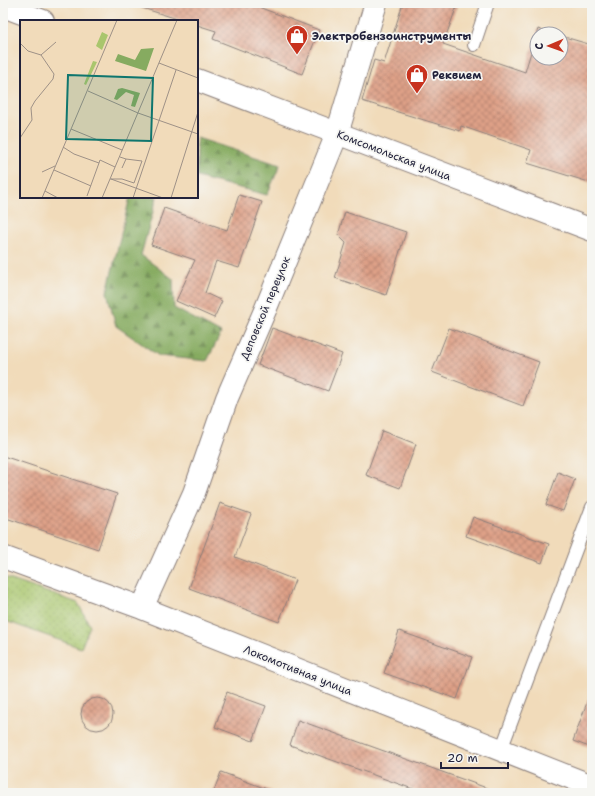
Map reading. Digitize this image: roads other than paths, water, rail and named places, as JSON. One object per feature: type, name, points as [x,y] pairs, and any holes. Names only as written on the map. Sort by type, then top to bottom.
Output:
[{"type":"street","name":"Деповской переулок","points":[[142,608],[194,493],[227,398],[266,308],[337,134],[376,3]]},
{"type":"street","points":[[3,6],[40,20]]},
{"type":"street","name":"Комсомольская улица","points":[[198,80],[592,230]]},
{"type":"street","name":"Локомотивная улица","points":[[3,557],[142,608],[592,786]]},
{"type":"lane","points":[[474,45],[488,3]]},
{"type":"lane","points":[[501,750],[592,507]]},
{"type":"place","name":"Электробензоинструменты","points":[[297,56]]},
{"type":"place","name":"Реквием","points":[[417,94]]}]
